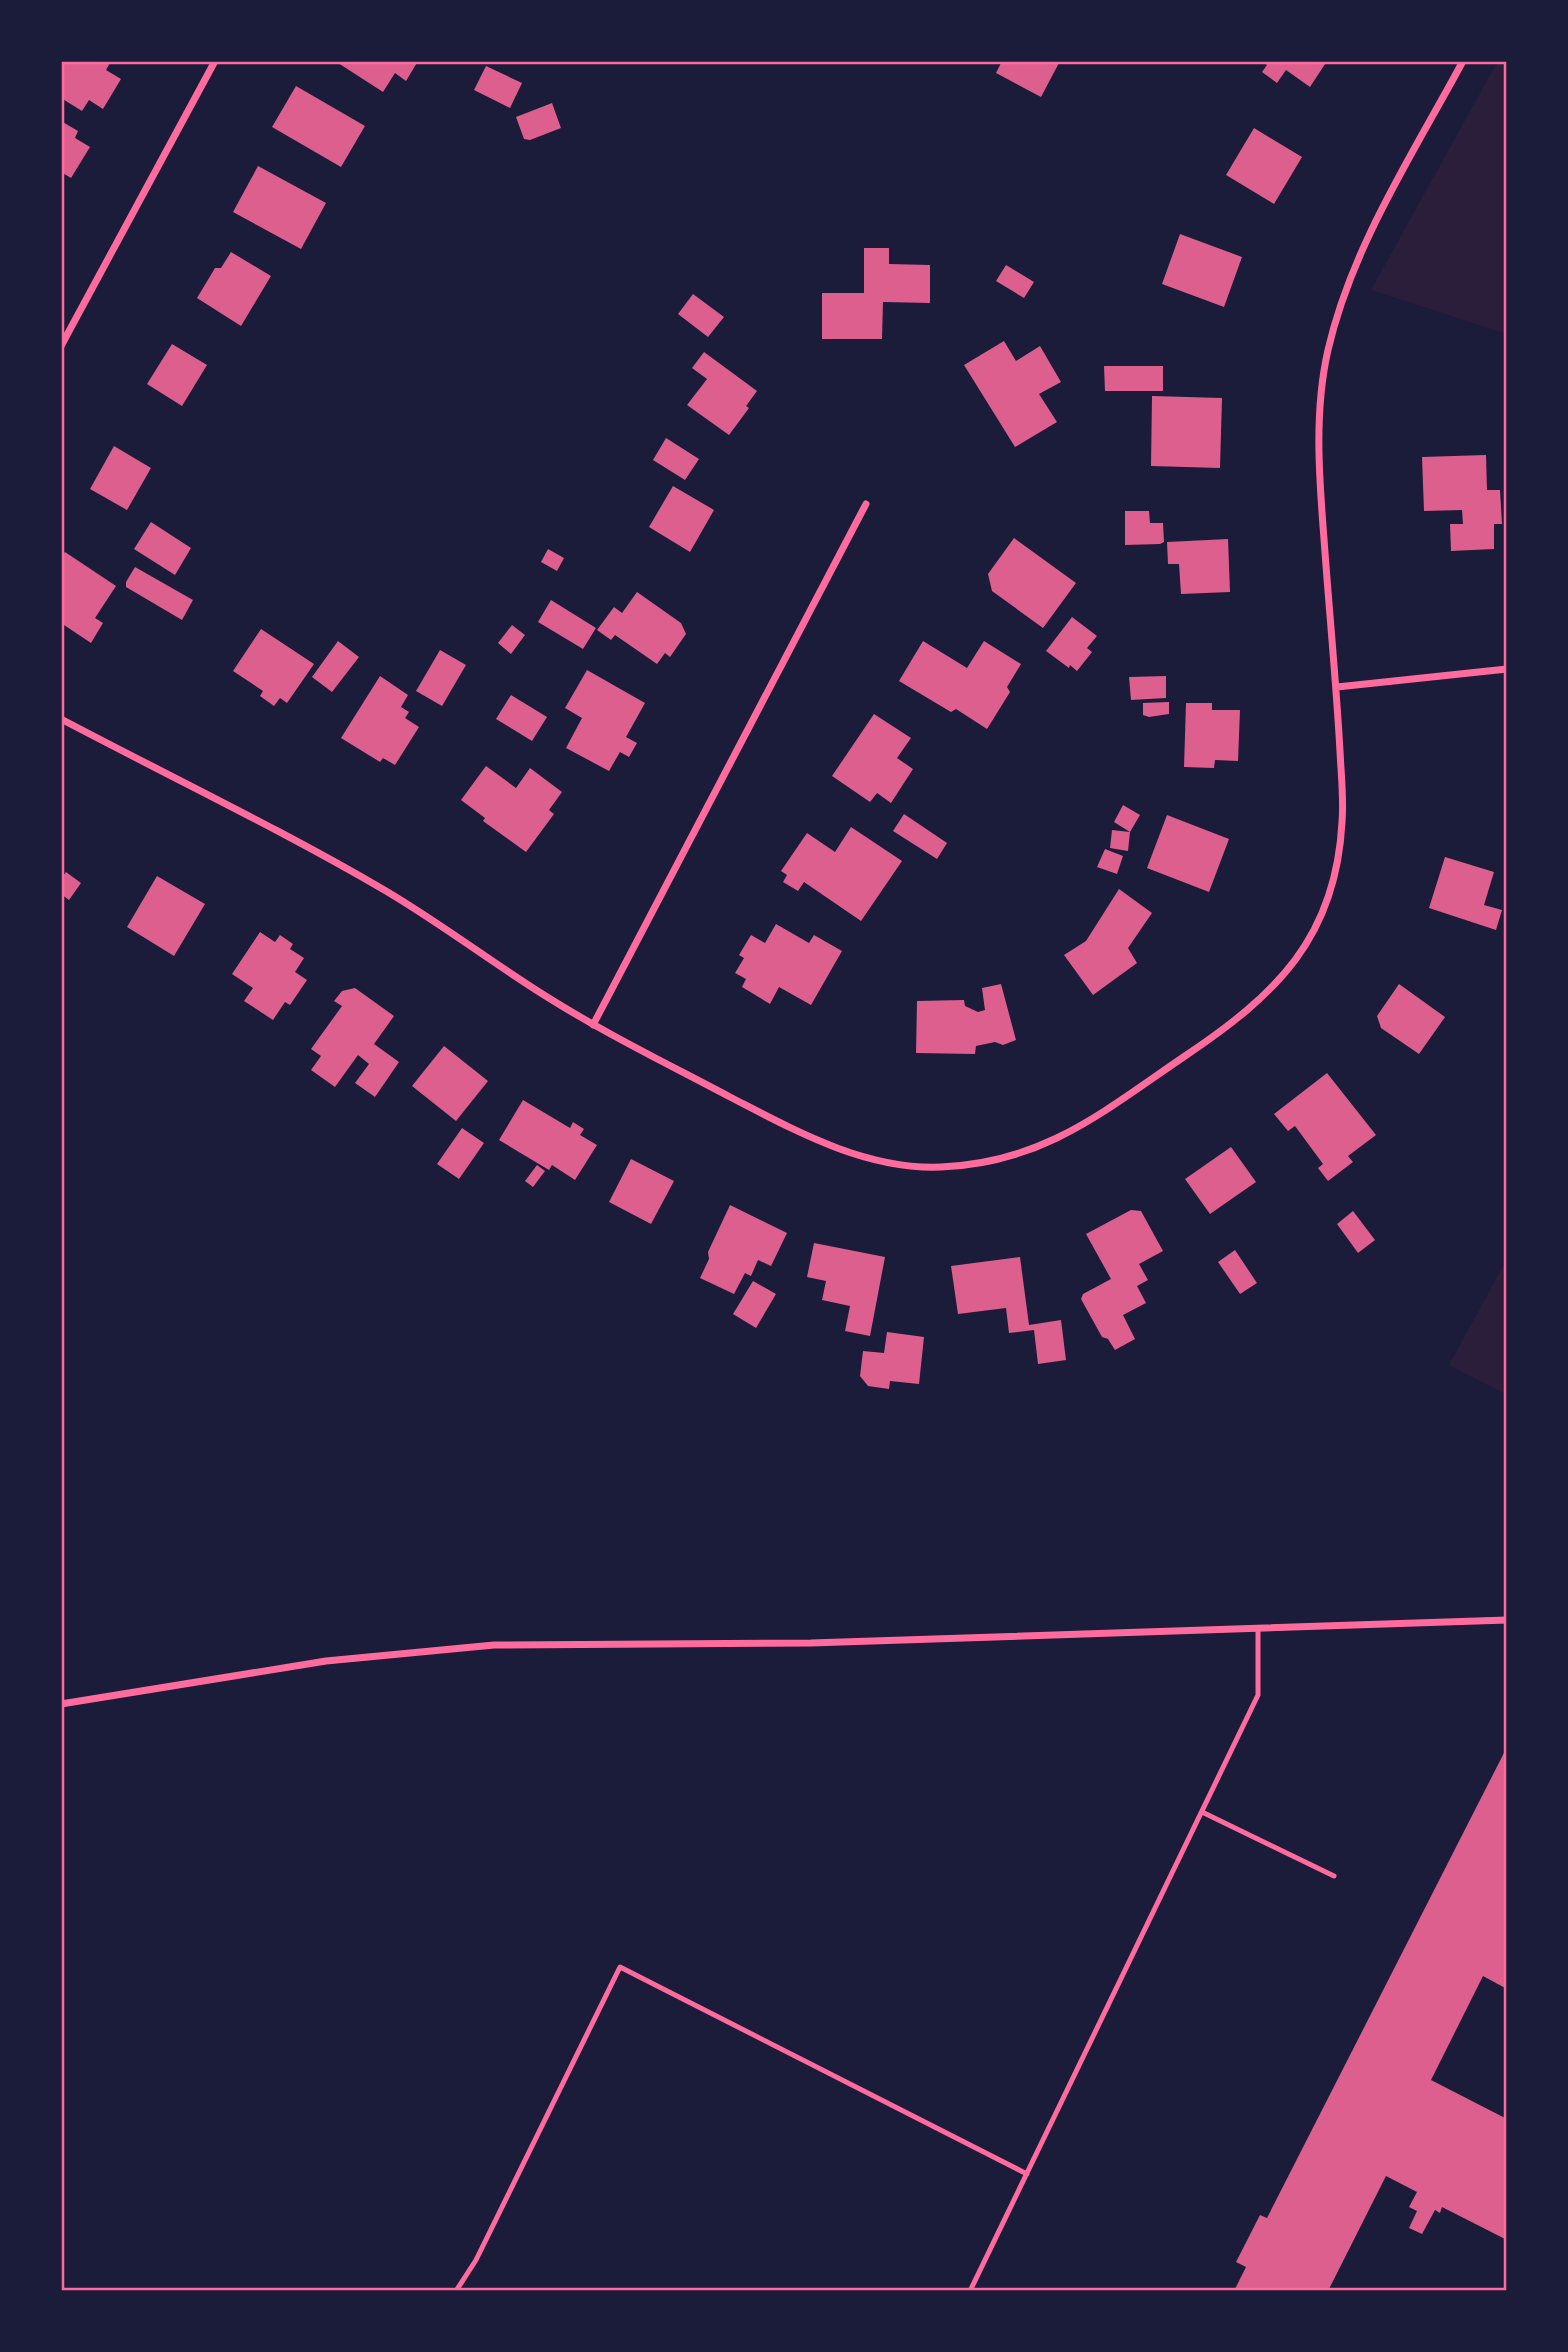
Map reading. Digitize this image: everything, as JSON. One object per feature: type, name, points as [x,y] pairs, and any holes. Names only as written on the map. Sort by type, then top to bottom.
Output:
[{"type":"street","points":[[61,346],[215,61]]},
{"type":"street","points":[[61,719],[386,891],[593,1025],[785,1126],[834,1147],[886,1163],[939,1167],[988,1162],[1034,1149],[1075,1131],[1216,1036],[1258,1002],[1296,963],[1320,922],[1335,877],[1343,821],[1337,687],[1319,484],[1319,418],[1327,355],[1343,296],[1366,242],[1463,61]]},
{"type":"street","points":[[593,1025],[866,504]]},
{"type":"street","points":[[1337,687],[1507,669]]},
{"type":"street","points":[[61,1704],[326,1661],[494,1645],[811,1643],[1507,1620]]},
{"type":"lane","points":[[970,2291],[1258,1695],[1258,1628]]},
{"type":"lane","points":[[1202,1812],[1334,1876]]},
{"type":"lane","points":[[456,2291],[476,2260],[620,1966],[1027,2174]]},
{"type":"shaded area","points":[[1501,61],[1507,61],[1507,334],[1371,290],[1494,68]]},
{"type":"shaded area","points":[[1507,1259],[1507,1395],[1449,1365]]},
{"type":"building","points":[[61,61],[110,63],[106,70],[121,79],[103,109],[89,100],[82,111],[61,98]]},
{"type":"building","points":[[335,61],[418,61],[406,81],[395,73],[383,92]]},
{"type":"building","points":[[1002,61],[1060,61],[1041,97],[996,73]]},
{"type":"building","points":[[1262,61],[1327,61],[1310,87],[1286,70],[1277,83],[1262,72],[1267,65]]},
{"type":"building","points":[[486,66],[522,83],[510,108],[474,90]]},
{"type":"building","points":[[296,86],[365,126],[341,167],[272,127]]},
{"type":"building","points":[[552,103],[561,128],[530,140],[524,139],[516,117]]},
{"type":"building","points":[[61,121],[78,131],[75,138],[90,147],[71,178],[61,172]]},
{"type":"building","points":[[1254,128],[1302,157],[1274,204],[1226,175]]},
{"type":"building","points":[[258,166],[326,203],[301,249],[233,212]]},
{"type":"building","points":[[1180,234],[1242,257],[1224,307],[1162,284]]},
{"type":"building","points":[[864,248],[889,248],[889,264],[930,265],[930,303],[883,302],[882,339],[822,339],[822,293],[864,293]]},
{"type":"building","points":[[231,252],[271,276],[241,326],[197,298],[215,268],[221,268]]},
{"type":"building","points":[[1006,265],[1034,282],[1024,298],[996,281]]},
{"type":"building","points":[[693,294],[724,317],[708,337],[678,314]]},
{"type":"building","points":[[1004,341],[1016,361],[1040,346],[1061,382],[1039,394],[1057,422],[1015,447],[964,365]]},
{"type":"building","points":[[172,344],[207,365],[182,406],[147,384]]},
{"type":"building","points":[[704,352],[757,391],[746,406],[749,408],[729,435],[687,405],[707,379],[692,368]]},
{"type":"building","points":[[1104,366],[1163,366],[1163,391],[1105,391]]},
{"type":"building","points":[[1152,396],[1222,398],[1220,468],[1151,466]]},
{"type":"building","points":[[666,438],[699,459],[685,480],[653,460]]},
{"type":"building","points":[[114,446],[151,468],[127,510],[90,489]]},
{"type":"building","points":[[1486,455],[1487,490],[1500,490],[1502,524],[1494,524],[1494,549],[1451,551],[1450,524],[1463,524],[1462,510],[1424,511],[1422,457]]},
{"type":"building","points":[[673,486],[714,510],[690,552],[649,527]]},
{"type":"building","points":[[1125,511],[1149,511],[1150,523],[1163,523],[1164,542],[1125,545]]},
{"type":"building","points":[[151,522],[191,548],[175,575],[134,549]]},
{"type":"building","points":[[1014,538],[1076,583],[1043,628],[992,591],[988,574]]},
{"type":"building","points":[[1228,539],[1230,592],[1181,594],[1179,564],[1168,564],[1167,542]]},
{"type":"building","points":[[548,549],[564,558],[557,571],[541,562]]},
{"type":"building","points":[[65,552],[116,586],[95,618],[103,623],[91,643],[61,623],[61,557]]},
{"type":"building","points":[[135,567],[193,600],[182,620],[126,587]]},
{"type":"building","points":[[637,592],[681,623],[686,634],[670,657],[665,653],[657,664],[615,635],[611,640],[597,630],[614,607],[622,613]]},
{"type":"building","points":[[551,600],[596,628],[583,649],[538,622]]},
{"type":"building","points":[[1072,617],[1097,636],[1087,648],[1092,652],[1077,671],[1046,651]]},
{"type":"building","points":[[512,625],[525,635],[511,654],[498,643]]},
{"type":"building","points":[[261,629],[314,664],[287,703],[280,698],[274,706],[260,696],[263,691],[233,671]]},
{"type":"building","points":[[338,641],[359,657],[332,692],[312,677]]},
{"type":"building","points":[[923,641],[967,668],[984,641],[1021,664],[1007,687],[1010,692],[987,729],[956,709],[951,712],[899,681]]},
{"type":"building","points":[[440,650],[466,665],[442,706],[416,691]]},
{"type":"building","points":[[587,670],[645,703],[626,737],[637,743],[629,757],[620,752],[609,771],[566,748],[582,718],[565,708]]},
{"type":"building","points":[[380,676],[408,695],[401,707],[409,712],[405,718],[419,727],[395,765],[383,758],[380,762],[341,738]]},
{"type":"building","points":[[1166,676],[1166,698],[1131,700],[1129,677]]},
{"type":"building","points":[[511,695],[547,717],[532,741],[496,719]]},
{"type":"building","points":[[1169,702],[1169,714],[1149,717],[1143,715],[1143,703]]},
{"type":"building","points":[[1186,703],[1212,703],[1212,710],[1240,710],[1238,761],[1215,760],[1214,768],[1184,767]]},
{"type":"building","points":[[874,714],[911,738],[897,758],[913,769],[891,803],[877,793],[870,802],[832,776]]},
{"type":"building","points":[[486,766],[516,788],[530,768],[562,792],[549,810],[554,814],[526,852],[483,821],[485,818],[461,800]]},
{"type":"building","points":[[1123,805],[1140,815],[1130,832],[1114,822]]},
{"type":"building","points":[[904,814],[947,843],[937,859],[893,831]]},
{"type":"building","points":[[1167,815],[1229,839],[1209,892],[1147,868]]},
{"type":"building","points":[[851,827],[902,861],[861,921],[804,882],[798,891],[783,882],[787,875],[781,871],[807,833],[835,852]]},
{"type":"building","points":[[1112,830],[1130,832],[1128,851],[1110,848]]},
{"type":"building","points":[[1105,849],[1123,856],[1117,874],[1097,867]]},
{"type":"building","points":[[1445,857],[1494,872],[1484,905],[1502,910],[1496,930],[1429,908]]},
{"type":"building","points":[[66,872],[81,883],[69,900],[61,894],[61,879]]},
{"type":"building","points":[[157,876],[205,904],[174,956],[127,927]]},
{"type":"building","points":[[1119,889],[1152,913],[1128,948],[1137,963],[1093,995],[1064,955],[1086,941]]},
{"type":"building","points":[[776,924],[809,943],[814,935],[842,951],[811,1005],[779,987],[770,1004],[742,987],[746,979],[735,973],[744,958],[739,955],[751,935],[765,943]]},
{"type":"building","points":[[260,932],[275,942],[280,935],[293,944],[290,949],[304,958],[295,972],[307,980],[290,1005],[285,1002],[273,1020],[244,1001],[253,988],[232,974]]},
{"type":"building","points":[[1001,984],[1016,1040],[1003,1045],[995,1042],[976,1046],[975,1054],[916,1053],[917,1001],[964,1000],[965,1006],[978,1012],[985,1010],[982,988]]},
{"type":"building","points":[[1399,984],[1445,1017],[1419,1054],[1381,1028],[1377,1016]]},
{"type":"building","points":[[355,988],[394,1016],[374,1044],[399,1062],[375,1097],[355,1083],[369,1064],[358,1055],[335,1087],[311,1070],[321,1056],[311,1049],[342,1006],[334,1001],[342,991]]},
{"type":"building","points":[[444,1046],[488,1081],[456,1121],[412,1086]]},
{"type":"building","points":[[1327,1073],[1376,1135],[1348,1156],[1353,1162],[1328,1181],[1318,1168],[1323,1164],[1295,1126],[1288,1131],[1274,1114]]},
{"type":"building","points":[[523,1100],[570,1128],[573,1122],[584,1129],[580,1135],[597,1145],[575,1180],[552,1165],[549,1170],[499,1140]]},
{"type":"building","points":[[462,1128],[484,1143],[459,1179],[437,1164]]},
{"type":"building","points":[[1231,1147],[1256,1182],[1210,1214],[1185,1179]]},
{"type":"building","points":[[631,1159],[674,1181],[651,1224],[609,1202]]},
{"type":"building","points":[[537,1165],[545,1171],[533,1187],[525,1181]]},
{"type":"building","points":[[730,1205],[787,1233],[771,1266],[758,1260],[751,1276],[745,1273],[734,1294],[700,1278],[709,1259],[708,1252]]},
{"type":"building","points":[[1131,1210],[1141,1211],[1163,1251],[1139,1264],[1148,1280],[1137,1286],[1146,1303],[1123,1315],[1135,1339],[1115,1350],[1108,1339],[1102,1337],[1081,1299],[1083,1294],[1111,1279],[1086,1234]]},
{"type":"building","points":[[1353,1211],[1375,1240],[1358,1253],[1337,1224]]},
{"type":"building","points":[[814,1243],[885,1257],[870,1336],[845,1331],[850,1306],[822,1300],[826,1281],[807,1277]]},
{"type":"building","points":[[1235,1250],[1257,1283],[1240,1294],[1218,1262]]},
{"type":"building","points":[[1020,1257],[1029,1325],[1061,1320],[1066,1360],[1038,1364],[1034,1330],[1009,1333],[1006,1308],[958,1314],[951,1266]]},
{"type":"building","points":[[753,1281],[776,1294],[756,1328],[733,1314]]},
{"type":"building","points":[[887,1332],[924,1337],[919,1384],[890,1381],[889,1389],[868,1386],[860,1376],[863,1351],[884,1353]]},
{"type":"building","points":[[1507,1747],[1507,1989],[1483,1976],[1431,2080],[1507,2119],[1507,2240],[1442,2207],[1440,2213],[1435,2210],[1422,2234],[1409,2228],[1417,2211],[1409,2207],[1417,2192],[1386,2176],[1328,2291],[1234,2291],[1246,2267],[1236,2262],[1260,2215],[1267,2218]]}]
